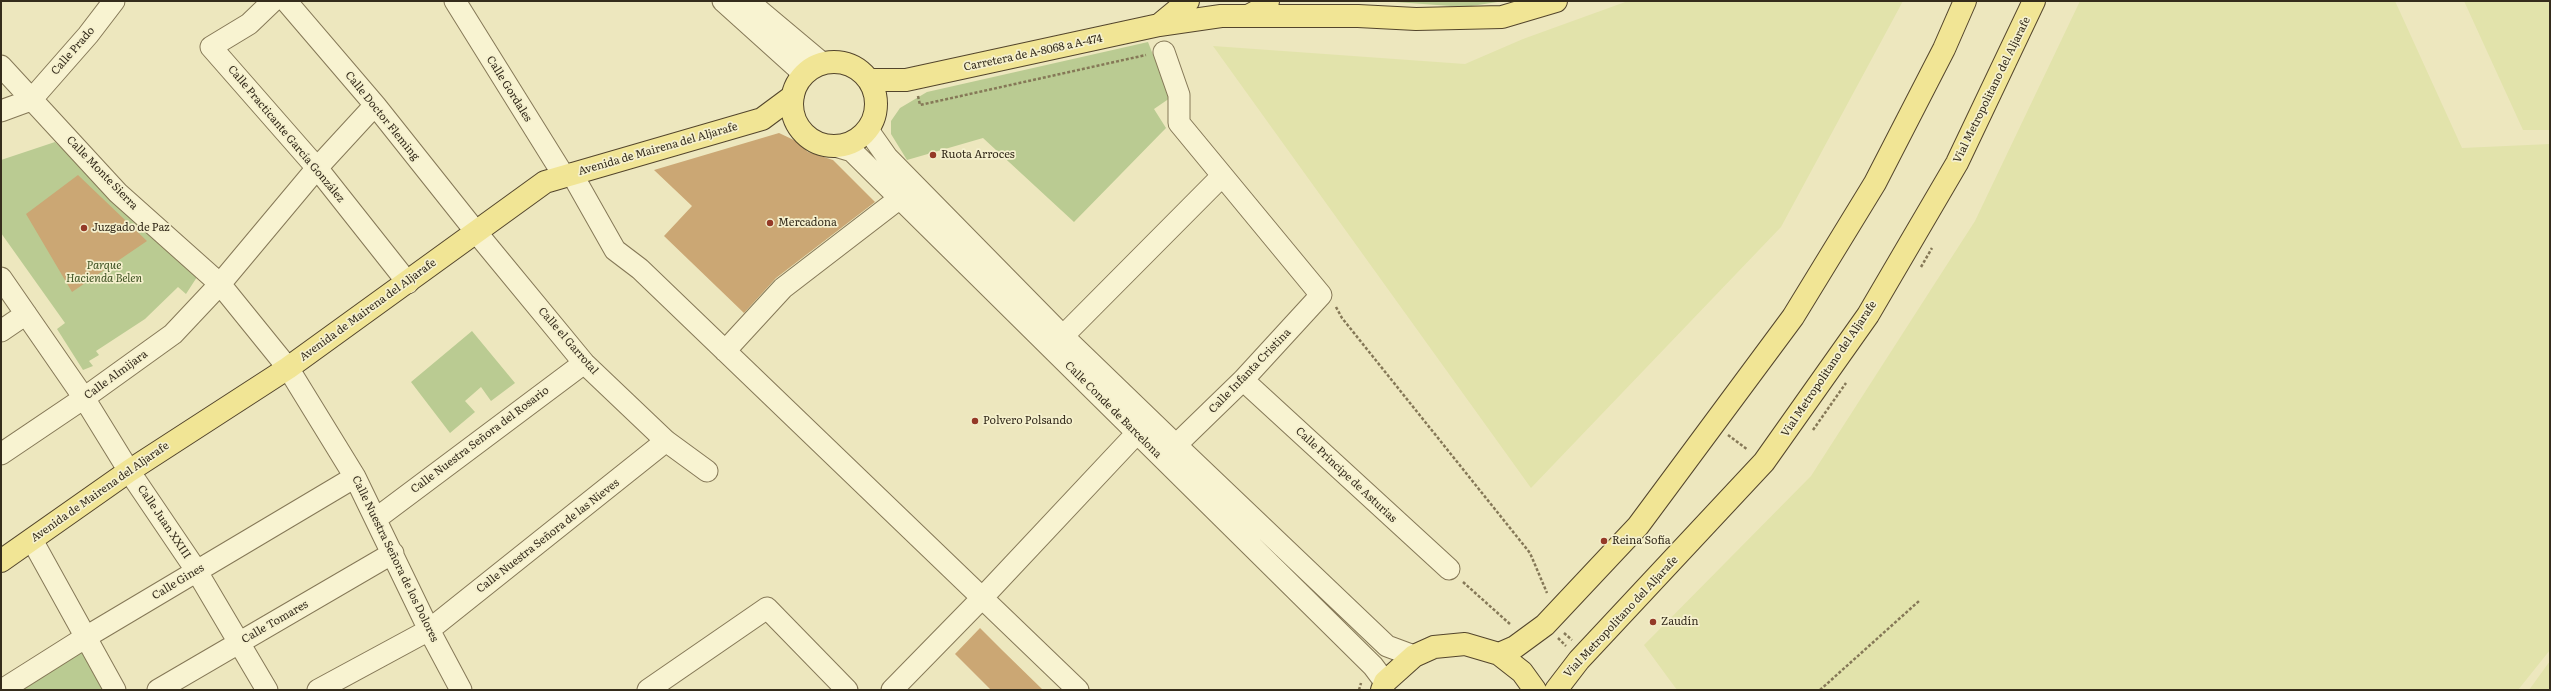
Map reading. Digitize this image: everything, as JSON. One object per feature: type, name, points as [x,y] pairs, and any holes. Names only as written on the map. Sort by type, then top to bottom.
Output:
[{"type":"main road","name":"Carretera de A-8068 a A-474","points":[[1159,25],[1188,1]]},
{"type":"main road","points":[[1203,1],[1208,10],[1221,16]]},
{"type":"main road","points":[[1248,16],[1267,6],[1268,1]]},
{"type":"main road","points":[[1318,1],[1358,16]]},
{"type":"main road","points":[[1248,16],[1358,16],[1416,20],[1502,17],[1556,1]]},
{"type":"main road","points":[[1499,654],[1515,647],[1551,619],[1638,526],[1793,317],[1875,183],[1944,49],[1965,1]]},
{"type":"main road","name":"Vial Metropolitano del Aljarafe","points":[[1556,690],[1585,654],[1764,462],[1868,314],[1957,163],[2034,1]]},
{"type":"main road","name":"Carretera de A-8068 a A-474","points":[[869,80],[910,79],[1159,25],[1221,16],[1248,16]]},
{"type":"main road","points":[[762,119],[793,96],[813,69],[844,63],[858,69],[869,80],[877,104],[874,118],[868,130],[854,141],[835,146],[812,140],[798,126],[793,111],[793,96]]},
{"type":"main road","points":[[877,104],[910,79]]},
{"type":"main road","name":"Avenida de Mairena del Aljarafe","points":[[1,561],[129,471],[288,368],[408,283],[545,182],[762,119]]},
{"type":"main road","points":[[762,119],[798,126]]},
{"type":"main road","points":[[1384,686],[1414,656],[1434,647],[1465,644],[1499,654],[1522,672],[1535,690]]},
{"type":"street","name":"Calle Prado","points":[[31,100],[88,35],[114,1]]},
{"type":"street","name":"Calle Practicante García González","points":[[274,1],[249,24],[211,47],[317,168],[408,283]]},
{"type":"street","name":"Calle Doctor Fleming","points":[[286,1],[375,105],[476,232]]},
{"type":"street","name":"Calle Gordales","points":[[454,1],[568,175],[614,250],[640,269],[1078,690]]},
{"type":"street","points":[[722,1],[813,69]]},
{"type":"street","points":[[748,1],[813,69]]},
{"type":"street","points":[[1164,52],[1179,95],[1179,122],[1222,176],[1328,300]]},
{"type":"street","name":"Calle Monte Sierra","points":[[1,66],[118,193],[220,284],[288,368]]},
{"type":"street","points":[[1,111],[31,100]]},
{"type":"street","name":"Calle Almijara","points":[[1,454],[84,398],[173,334],[220,284],[317,168],[375,105]]},
{"type":"street","name":"Calle Conde de Barcelona","points":[[868,130],[886,157],[1063,336],[1176,445],[1387,646],[1414,656]]},
{"type":"street","name":"Calle Conde de Barcelona","points":[[835,146],[852,151],[900,198],[1374,666],[1384,686]]},
{"type":"street","points":[[1063,336],[1222,176]]},
{"type":"street","points":[[725,351],[783,288],[900,198]]},
{"type":"street","name":"Calle el Garrotal","points":[[476,232],[584,363],[666,442],[707,471]]},
{"type":"street","name":"Calle Juan XXIII","points":[[1,278],[84,398],[129,471],[196,570],[267,690]]},
{"type":"street","name":"Calle Infanta Cristina","points":[[1176,445],[1328,300]]},
{"type":"street","points":[[1,330],[26,314]]},
{"type":"street","name":"Calle Nuestra Señora del Rosario","points":[[377,518],[584,363]]},
{"type":"street","name":"Calle Nuestra Señora de los Dolores","points":[[288,368],[355,477],[377,518],[429,630],[460,690]]},
{"type":"street","name":"Calle Príncipe de Asturias","points":[[1243,380],[1449,569]]},
{"type":"street","points":[[892,690],[983,598],[1137,433]]},
{"type":"street","name":"Calle Nuestra Señora de las Nieves","points":[[332,687],[429,630],[666,442]]},
{"type":"street","name":"Calle Gines","points":[[6,689],[86,637],[196,570],[355,477]]},
{"type":"street","points":[[32,540],[115,690]]},
{"type":"street","name":"Calle Tomares","points":[[158,690],[393,553]]},
{"type":"street","points":[[648,690],[767,608],[847,690]]},
{"type":"path","points":[[910,79],[920,105],[1164,52]]},
{"type":"path","points":[[1328,300],[1530,553],[1548,592],[1538,606],[1585,654]]},
{"type":"path","points":[[1714,425],[1764,462]]},
{"type":"path","points":[[1449,569],[1516,629]]},
{"type":"path","points":[[1820,690],[1919,601]]},
{"type":"green space","points":[[1381,1],[1504,1],[1465,7]]},
{"type":"green space","points":[[1628,1],[1903,1],[1781,227],[1531,488],[1213,46],[1465,64],[1523,39]]},
{"type":"green space","points":[[2080,1],[2395,1],[2462,148],[2550,144],[2550,650],[2518,690],[1677,690],[1644,645],[1811,476],[1975,221]]},
{"type":"green space","points":[[2464,1],[2550,1],[2550,130],[2523,130]]},
{"type":"green space","points":[[1148,42],[1170,98],[1154,109],[1166,128],[1074,222],[983,138],[907,160],[891,134],[891,121],[900,108],[927,92]]},
{"type":"green space","name":"Parque Hacienda Belen","points":[[55,142],[197,277],[186,294],[178,287],[145,319],[96,351],[99,355],[89,361],[93,366],[83,370],[57,329],[65,323],[1,233],[1,160]]},
{"type":"green space","points":[[472,331],[515,383],[491,401],[481,387],[465,401],[475,412],[450,433],[411,382]]},
{"type":"green space","points":[[86,637],[115,690],[8,690]]},
{"type":"green space","points":[[2550,661],[2550,690],[2529,690]]},
{"type":"building","name":"Mercadona","points":[[779,133],[796,141],[808,152],[833,160],[875,202],[776,278],[744,313],[664,236],[692,206],[654,170]]},
{"type":"building","name":"Juzgado de Paz","points":[[78,175],[147,241],[72,292],[26,214]]},
{"type":"building","points":[[980,628],[1043,690],[991,690],[955,654]]},
{"type":"place","name":"Ruota Arroces","points":[[933,155]]},
{"type":"place","name":"Mercadona","points":[[770,223]]},
{"type":"place","name":"Juzgado de Paz","points":[[84,228]]},
{"type":"place","name":"Polvero Polsando","points":[[975,421]]},
{"type":"place","name":"Reina Sofía","points":[[1604,541]]},
{"type":"place","name":"Zaudín","points":[[1653,622]]}]
